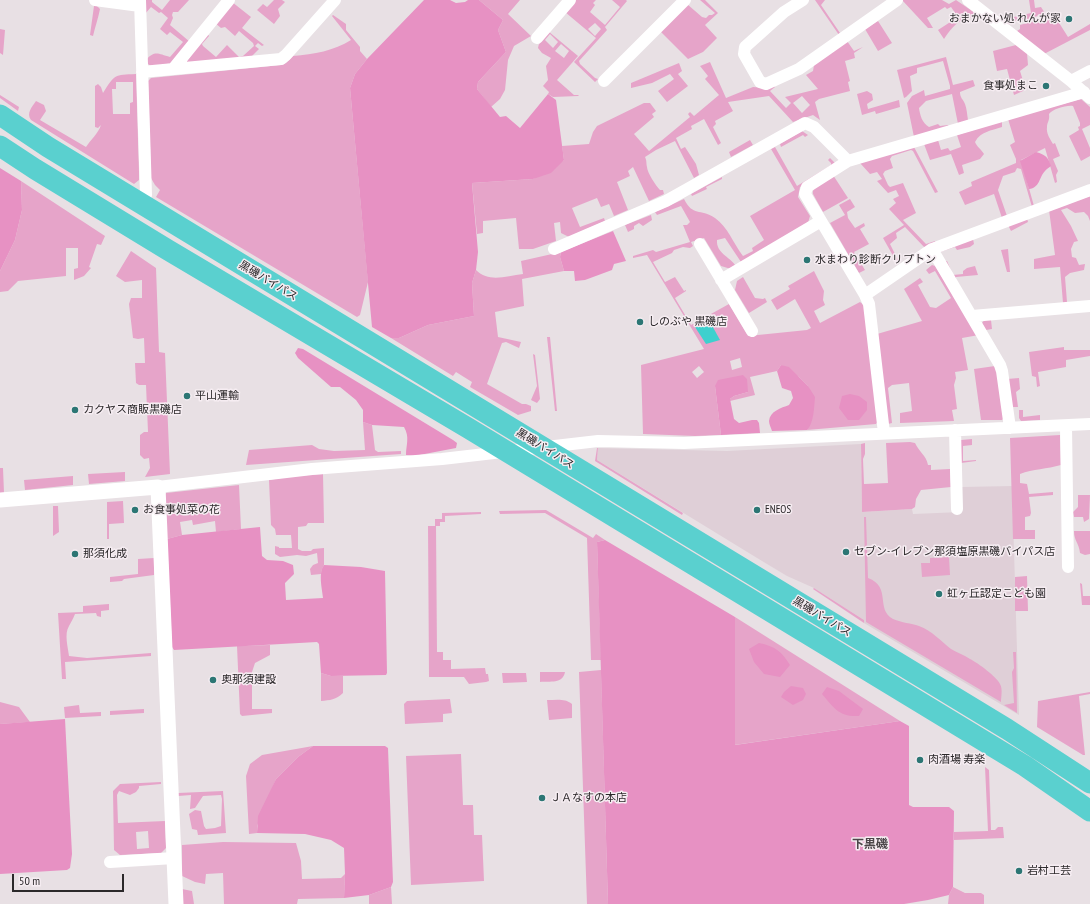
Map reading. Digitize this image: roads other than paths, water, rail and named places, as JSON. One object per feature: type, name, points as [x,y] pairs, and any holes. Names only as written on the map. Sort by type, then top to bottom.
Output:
[{"type":"highway","name":"黒磯バイパス","points":[[0,115],[48,147],[1000,725],[1090,783]]},
{"type":"highway","name":"黒磯バイパス","points":[[0,146],[168,250],[506,451],[1025,766],[1090,811]]},
{"type":"street","points":[[95,0],[140,3],[146,195],[142,203]]},
{"type":"street","points":[[173,69],[229,0]]},
{"type":"street","points":[[142,72],[281,59],[335,0]]},
{"type":"street","points":[[538,38],[570,0]]},
{"type":"street","points":[[604,81],[685,0]]},
{"type":"street","points":[[803,0],[784,12],[745,47],[744,54],[760,82],[766,84],[799,69],[897,0]]},
{"type":"street","points":[[968,0],[1087,95]]},
{"type":"street","points":[[1071,81],[1090,71]]},
{"type":"street","points":[[884,433],[869,304],[806,194],[806,187],[848,161],[1087,95]]},
{"type":"street","points":[[554,249],[666,201],[805,123],[814,126],[848,161]]},
{"type":"street","points":[[865,295],[932,249],[1090,190]]},
{"type":"street","points":[[721,280],[821,221]]},
{"type":"street","points":[[700,244],[752,331]]},
{"type":"street","points":[[932,249],[972,316],[1002,371],[1010,428]]},
{"type":"street","points":[[972,316],[1090,306]]},
{"type":"street","points":[[0,500],[158,486],[312,469],[442,460],[598,441],[684,443],[1090,424]]},
{"type":"street","points":[[1066,426],[1068,567]]},
{"type":"street","points":[[955,430],[957,509]]},
{"type":"street","points":[[158,486],[176,904]]},
{"type":"street","points":[[110,862],[174,858]]},
{"type":"water","points":[[709,320],[720,340],[706,344],[695,327]]},
{"type":"place","name":"おまかない処 れんが家","points":[[1069,19]]},
{"type":"place","name":"食事処まこ","points":[[1046,86]]},
{"type":"place","name":"水まわり診断クリプトン","points":[[807,260]]},
{"type":"place","name":"しのぶや 黒磯店","points":[[640,322]]},
{"type":"place","name":"平山運輸","points":[[187,396]]},
{"type":"place","name":"カクヤス商販黒磯店","points":[[75,410]]},
{"type":"place","name":"お食事処菜の花","points":[[135,510]]},
{"type":"place","name":"ENEOS","points":[[757,510]]},
{"type":"place","name":"セブン-イレブン那須塩原黒磯バイパス店","points":[[846,552]]},
{"type":"place","name":"那須化成","points":[[75,554]]},
{"type":"place","name":"虹ヶ丘認定こども園","points":[[939,594]]},
{"type":"place","name":"奥那須建設","points":[[213,680]]},
{"type":"place","name":"肉酒場 寿楽","points":[[920,760]]},
{"type":"place","name":"ＪＡなすの本店","points":[[542,798]]},
{"type":"place","name":"岩村工芸","points":[[1019,871]]},
{"type":"district","name":"下黒磯","points":[[870,845]]}]
